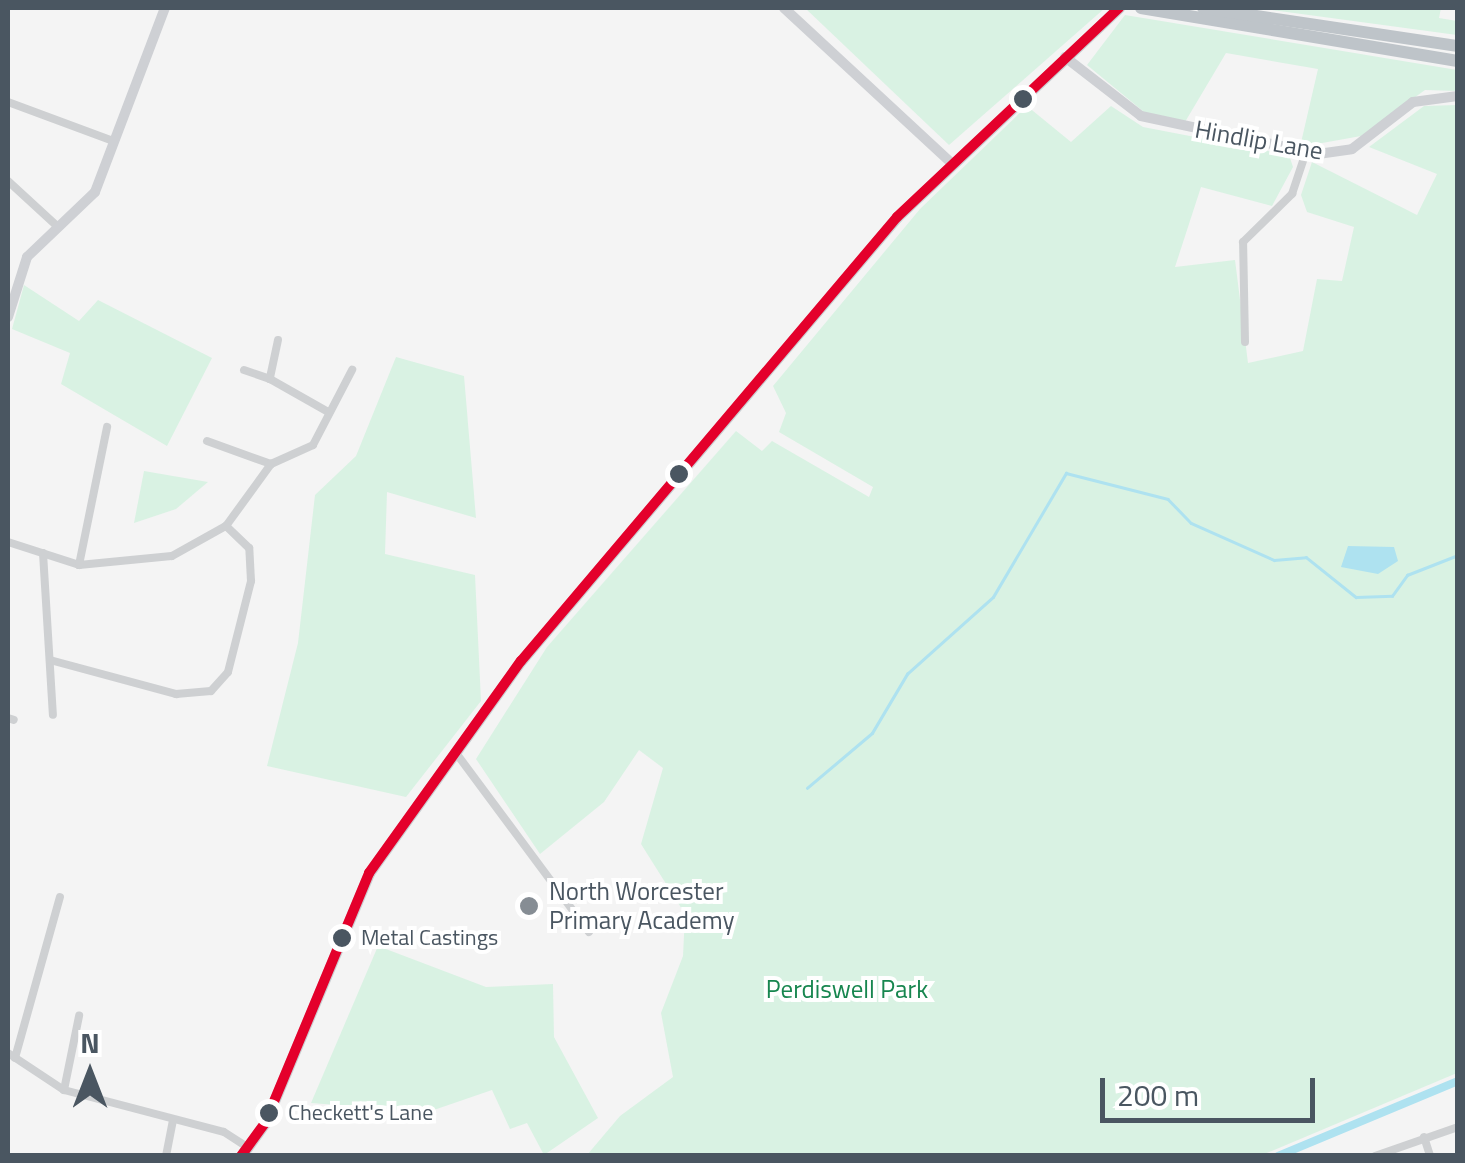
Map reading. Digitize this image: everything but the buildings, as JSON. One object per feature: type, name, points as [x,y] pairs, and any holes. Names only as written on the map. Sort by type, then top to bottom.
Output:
[{"type":"highway","points":[[1141,8],[1194,20],[1458,61]]},
{"type":"highway","points":[[1203,8],[1458,46]]},
{"type":"main road","points":[[244,1151],[349,910],[521,661],[950,161],[1119,8]]},
{"type":"street","points":[[8,317],[13,281],[27,257],[96,192],[111,140],[164,8]]},
{"type":"street","points":[[784,8],[950,161]]},
{"type":"street","name":"Hindlip Lane","points":[[1065,56],[1141,116],[1306,152],[1344,152],[1412,102],[1458,96]]},
{"type":"street","points":[[8,102],[111,140]]},
{"type":"street","points":[[1245,342],[1243,242],[1292,194],[1306,152]]},
{"type":"street","points":[[8,181],[58,227]]},
{"type":"street","points":[[270,379],[278,340]]},
{"type":"street","points":[[244,370],[270,379],[328,412]]},
{"type":"street","points":[[8,542],[79,565],[172,556],[226,526],[271,464],[313,445],[352,370]]},
{"type":"street","points":[[79,565],[107,428]]},
{"type":"street","points":[[213,440],[271,464]]},
{"type":"street","points":[[50,660],[176,694],[211,691],[228,672],[251,581],[248,548],[226,526]]},
{"type":"street","points":[[43,553],[52,715]]},
{"type":"street","points":[[456,753],[589,932]]},
{"type":"street","points":[[60,897],[11,1056],[64,1090],[174,1122],[244,1151]]},
{"type":"street","points":[[64,1090],[79,1016]]},
{"type":"street","points":[[166,1156],[174,1122]]},
{"type":"street","points":[[1376,1156],[1458,1127]]},
{"type":"street","points":[[1424,1137],[1430,1156]]},
{"type":"green space","points":[[805,8],[1105,8],[949,145]]},
{"type":"green space","points":[[1257,8],[1441,8],[1439,18],[1457,21],[1457,35]]},
{"type":"green space","points":[[1125,15],[1457,70],[1457,91],[1425,90],[1361,136],[1300,147],[1318,69],[1226,53],[1185,122],[1144,112],[1087,65]]},
{"type":"green space","name":"Perdiswell Park","points":[[1457,105],[1457,1073],[1262,1155],[587,1155],[620,1116],[673,1077],[661,1013],[683,956],[685,914],[641,844],[663,768],[639,750],[604,802],[540,854],[476,759],[547,647],[736,431],[762,451],[772,441],[869,497],[873,487],[779,432],[786,413],[773,386],[920,209],[1027,106],[1071,142],[1111,106],[1143,127],[1289,155],[1293,167],[1272,206],[1201,187],[1175,267],[1235,260],[1248,363],[1303,351],[1317,279],[1342,281],[1354,227],[1307,212],[1301,195],[1312,162],[1417,215],[1437,174],[1369,147],[1424,106]]},
{"type":"green space","points":[[24,285],[79,321],[98,300],[212,358],[167,446],[61,384],[70,353],[12,329]]},
{"type":"green space","points":[[396,357],[464,376],[476,518],[387,492],[385,554],[475,575],[481,701],[406,797],[267,766],[298,643],[315,495],[356,456]]},
{"type":"green space","points":[[144,471],[208,482],[176,509],[134,523]]},
{"type":"green space","points":[[378,946],[486,987],[553,984],[554,1037],[598,1118],[544,1155],[527,1123],[510,1129],[492,1090],[428,1112],[311,1103]]},
{"type":"water","points":[[1348,546],[1394,547],[1398,561],[1378,574],[1341,567]]},
{"type":"waterway","points":[[807,788],[872,733],[907,674],[993,597],[1066,473],[1168,499],[1191,523],[1274,560],[1306,557],[1356,597],[1392,596],[1407,575],[1458,555]]},
{"type":"waterway","points":[[1278,1156],[1458,1081]]},
{"type":"transit line","points":[[241,1156],[265,1123],[369,873],[521,661],[897,217],[1119,8]]},
{"type":"place","name":"North Worcester Primary Academy","points":[[529,906]]},
{"type":"place","name":"Metal Castings","points":[[342,938]]},
{"type":"place","name":"Checkett's Lane","points":[[269,1113]]}]
